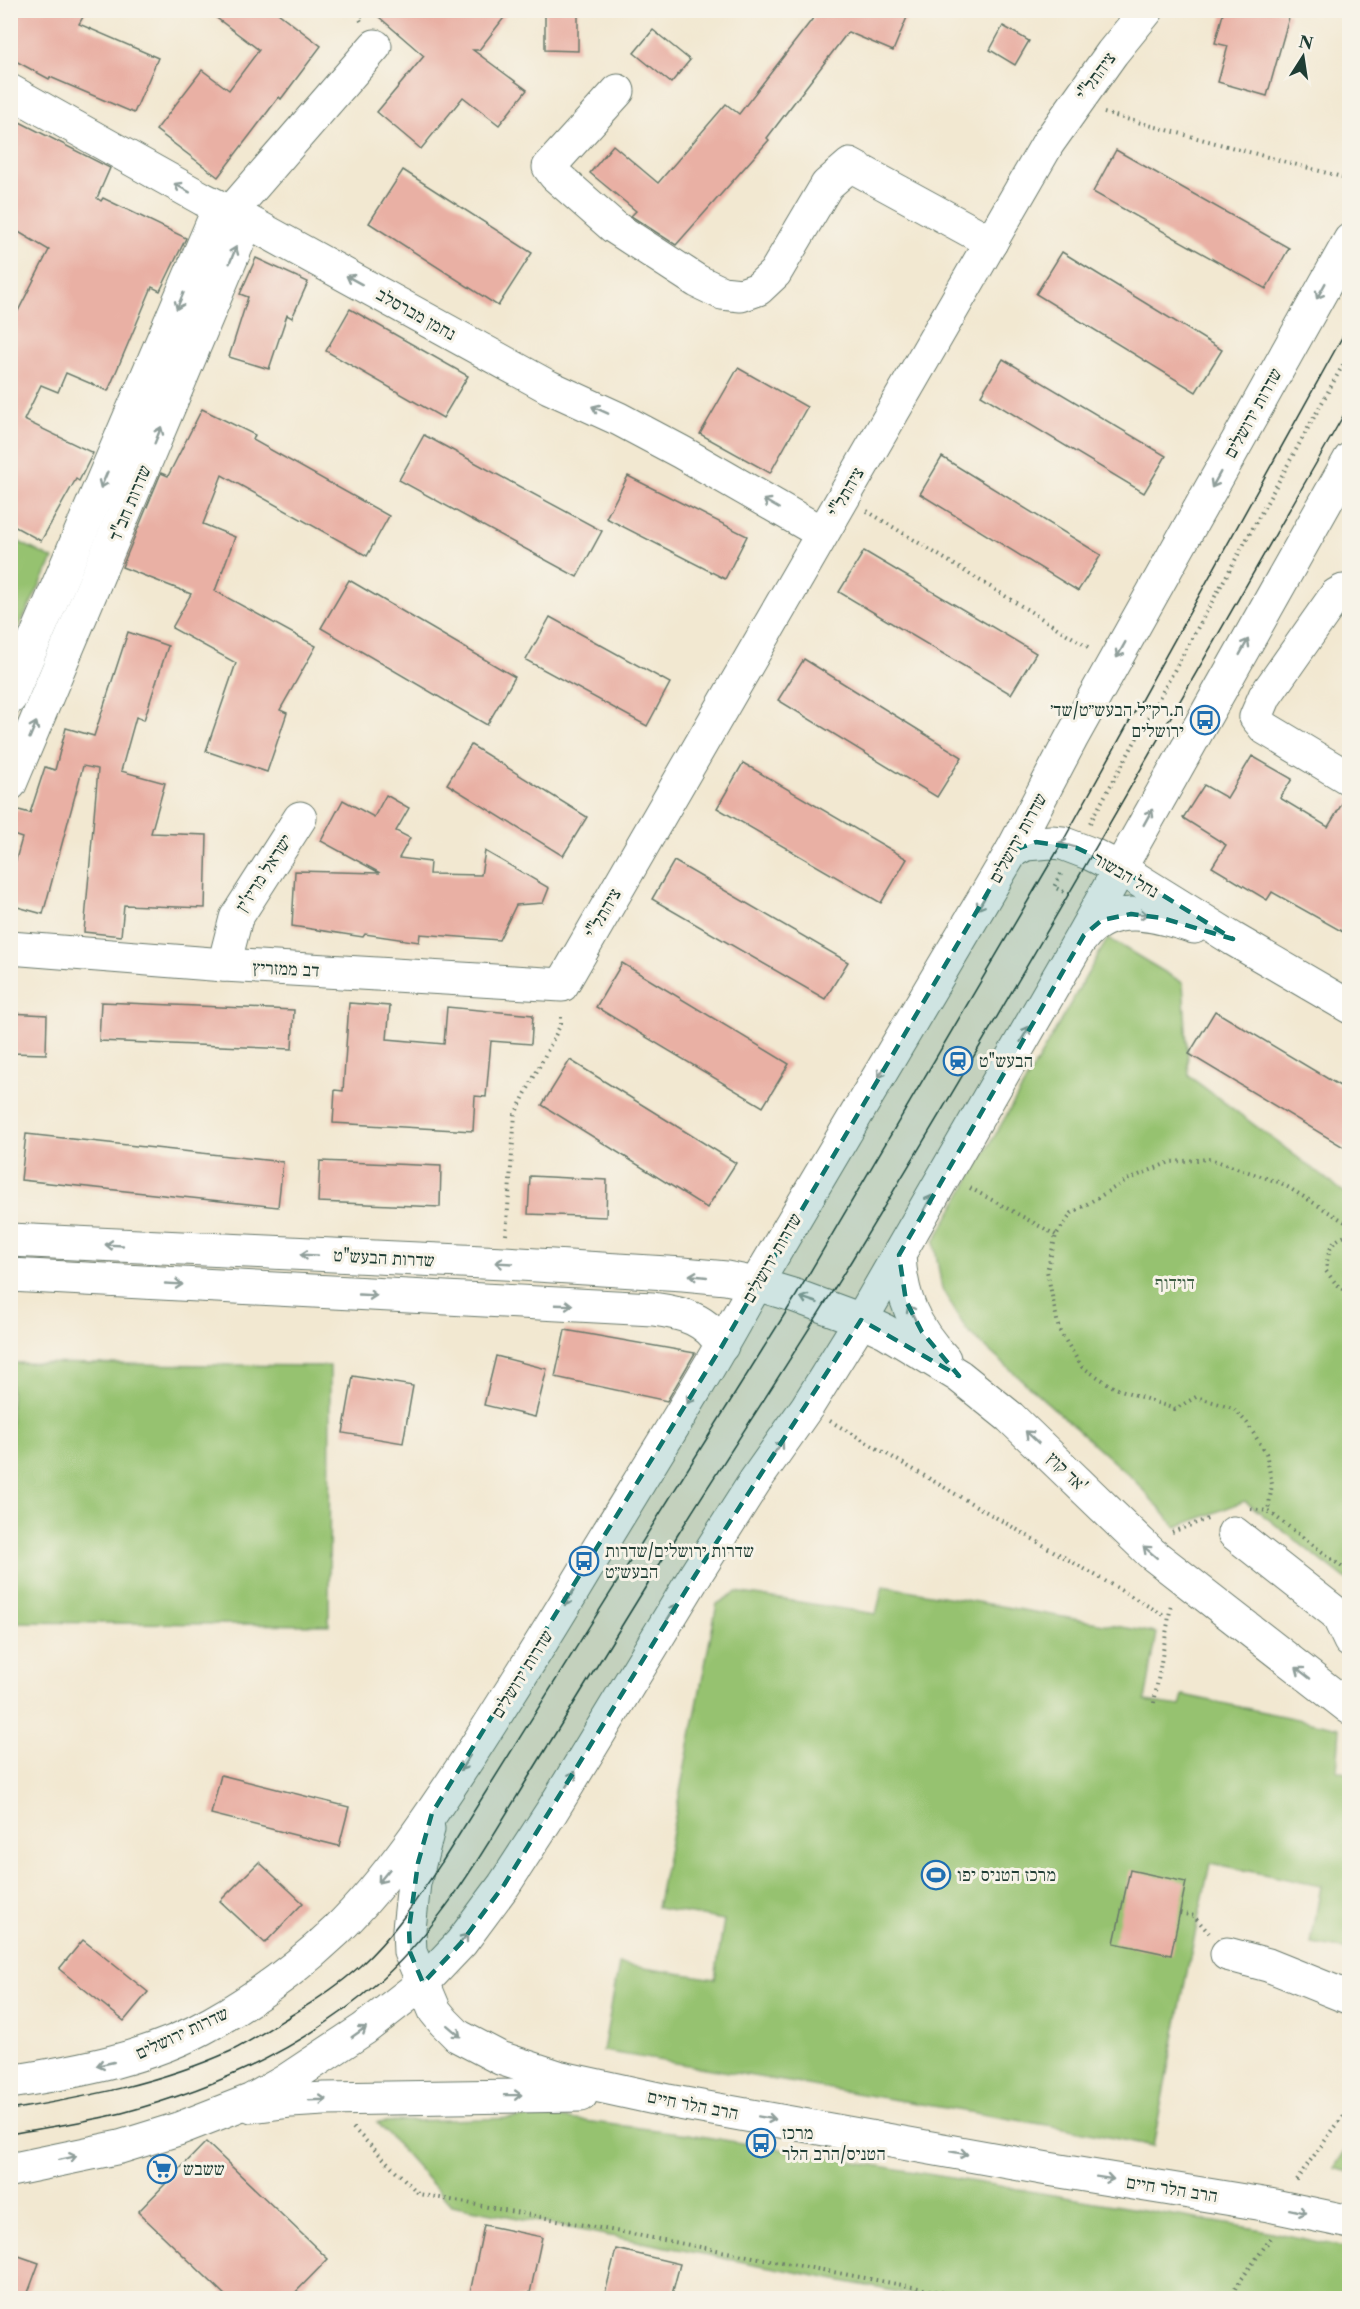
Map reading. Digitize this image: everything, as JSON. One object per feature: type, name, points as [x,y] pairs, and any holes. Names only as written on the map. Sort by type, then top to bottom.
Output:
[{"type":"street","name":"ציהתל\"י","points":[[562,986],[1048,143],[1112,53],[1147,10]]},
{"type":"street","name":"שדרות חב\"ד","points":[[10,698],[233,214],[375,46]]},
{"type":"street","name":"נחמן מברסלב","points":[[10,91],[549,387],[619,419],[681,452],[822,534]]},
{"type":"street","points":[[618,91],[549,167],[555,175],[614,227],[697,281],[722,293],[741,295],[758,289],[775,273],[827,185],[850,165],[991,242]]},
{"type":"street","name":"שדרות חב\"ד","points":[[10,784],[233,214]]},
{"type":"street","name":"שדרות ירושלים","points":[[10,2082],[63,2074],[120,2061],[165,2045],[210,2024],[250,1999],[336,1931],[370,1893],[432,1813],[528,1665],[722,1346],[756,1284],[1012,852],[1114,663],[1350,240]]},
{"type":"street","points":[[219,2115],[284,2082],[364,2029],[423,1983],[461,1943],[504,1885],[552,1811],[696,1574],[755,1481],[807,1407],[861,1320],[1074,950],[1350,459]]},
{"type":"street","points":[[1350,591],[1343,591],[1335,595],[1265,696],[1256,717],[1265,728],[1350,779]]},
{"type":"street","name":"ישראל מריז'ין","points":[[224,965],[236,918],[300,818]]},
{"type":"street","name":"נחל הבשור","points":[[1012,852],[1026,844],[1036,842],[1062,843],[1077,848],[1119,868],[1233,939],[1345,994]]},
{"type":"street","name":"נחל הבשור","points":[[1074,950],[1084,935],[1102,920],[1131,914],[1162,918],[1233,939]]},
{"type":"street","name":"דב ממזריץ","points":[[10,948],[224,965],[562,986]]},
{"type":"street","name":"שדרות הבעש\"ט","points":[[10,1240],[504,1263],[683,1274],[726,1278],[756,1284]]},
{"type":"street","points":[[899,1255],[900,1280],[913,1316],[938,1353],[959,1376]]},
{"type":"street","name":"שדרות הבעש\"ט","points":[[10,1275],[653,1309],[671,1311],[705,1325],[714,1332],[722,1346]]},
{"type":"street","name":"אד קוץ'","points":[[756,1284],[861,1320],[885,1331],[959,1376],[1010,1417],[1128,1532],[1180,1576],[1347,1701]]},
{"type":"street","points":[[1234,1533],[1337,1614],[1350,1641]]},
{"type":"street","name":"הרב הלר חיים","points":[[432,1813],[418,1863],[409,1929],[410,1952],[435,2011],[444,2022],[458,2036],[500,2058],[558,2077],[668,2101],[1048,2169],[1269,2205],[1350,2222]]},
{"type":"street","points":[[1227,1954],[1268,1965],[1350,1998]]},
{"type":"street","points":[[10,2170],[120,2147],[219,2115],[271,2103],[324,2099],[561,2094],[668,2101]]},
{"type":"path","points":[[1075,106],[1342,177],[1350,189]]},
{"type":"path","points":[[1077,848],[1350,352]]},
{"type":"path","points":[[843,497],[1114,663]]},
{"type":"path","points":[[504,1263],[515,1114],[561,1024],[562,986]]},
{"type":"path","points":[[1350,1226],[1281,1183],[1210,1159],[1170,1162],[1127,1180],[1072,1213],[1056,1235],[1047,1271],[1059,1330],[1082,1367],[1115,1388],[1175,1409],[1196,1397],[1233,1408],[1247,1423],[1266,1453],[1272,1484],[1268,1511],[1350,1573]]},
{"type":"path","points":[[945,1173],[1056,1235]]},
{"type":"path","points":[[1350,1235],[1340,1237],[1329,1247],[1326,1271],[1338,1285],[1350,1293]]},
{"type":"path","points":[[807,1407],[1167,1617]]},
{"type":"path","points":[[1154,1703],[1167,1617],[1180,1576]]},
{"type":"path","points":[[1180,1912],[1194,1916],[1227,1954]]},
{"type":"path","points":[[1295,2181],[1350,2107]]},
{"type":"path","points":[[351,2125],[419,2194],[972,2298]]},
{"type":"path","points":[[1228,2298],[1274,2235]]},
{"type":"highlighted area","points":[[1036,842],[1077,848],[1119,868],[1233,939],[1162,918],[1131,914],[1102,920],[1084,935],[899,1255],[906,1301],[922,1332],[959,1376],[861,1320],[696,1574],[504,1885],[461,1943],[423,1983],[410,1952],[409,1929],[418,1863],[432,1813],[722,1346],[1012,851]]},
{"type":"green space","points":[[11,538],[53,559],[11,643]]},
{"type":"green space","name":"דוידוף","points":[[1108,938],[1183,983],[1189,1076],[1349,1196],[1349,1582],[1245,1501],[1176,1527],[1135,1481],[967,1331],[942,1289],[934,1242]]},
{"type":"green space","points":[[11,1363],[330,1366],[329,1625],[11,1622]]},
{"type":"green space","name":"מרכז הטניס יפו","points":[[883,1586],[1157,1633],[1145,1701],[1180,1706],[1183,1695],[1340,1728],[1337,1771],[1350,1774],[1349,1950],[1311,1944],[1321,1886],[1210,1863],[1153,2146],[1059,2127],[603,2051],[619,1964],[715,1979],[724,1920],[657,1908],[717,1604],[736,1592],[876,1614]]},
{"type":"green space","points":[[552,2117],[688,2134],[1257,2229],[1349,2248],[1349,2298],[929,2298],[451,2205],[377,2122]]},
{"type":"green space","points":[[1349,2144],[1349,2172],[1334,2168]]},
{"type":"building","points":[[19,10],[87,10],[79,24],[158,58],[134,113],[50,77],[49,79],[10,58],[10,26]]},
{"type":"building","points":[[206,10],[274,10],[321,46],[218,177],[156,130],[202,70],[229,90],[259,50]]},
{"type":"building","points":[[371,10],[510,10],[479,50],[473,50],[527,90],[499,125],[463,97],[421,149],[377,112],[424,56]]},
{"type":"building","points":[[545,10],[578,10],[578,51],[545,50]]},
{"type":"building","points":[[798,10],[910,10],[893,51],[848,32],[767,138],[769,140],[676,245],[631,216],[636,211],[590,173],[613,145],[658,183],[726,104],[739,114],[814,17]]},
{"type":"building","points":[[1224,10],[1279,10],[1290,14],[1267,96],[1218,82],[1228,46],[1215,43]]},
{"type":"building","points":[[1003,26],[1029,41],[1015,65],[990,50]]},
{"type":"building","points":[[653,30],[690,60],[671,83],[634,53]]},
{"type":"building","points":[[10,117],[110,168],[97,198],[101,201],[103,198],[186,238],[160,291],[152,287],[108,391],[66,373],[58,392],[41,385],[24,420],[93,453],[79,481],[76,479],[41,541],[10,524],[10,327],[49,250],[10,227]]},
{"type":"building","points":[[1116,150],[1289,248],[1266,289],[1093,192]]},
{"type":"building","points":[[403,170],[532,253],[498,306],[369,223]]},
{"type":"building","points":[[1062,252],[1222,350],[1196,392],[1036,294]]},
{"type":"building","points":[[256,258],[308,282],[292,318],[287,315],[269,369],[229,357],[248,297],[240,294]]},
{"type":"building","points":[[350,309],[468,376],[443,418],[326,351]]},
{"type":"building","points":[[1003,359],[1166,456],[1144,493],[981,395]]},
{"type":"building","points":[[738,368],[807,407],[770,473],[700,434]]},
{"type":"building","points":[[202,409],[255,435],[253,440],[389,516],[367,556],[222,475],[203,524],[235,537],[215,591],[316,646],[280,710],[287,713],[267,772],[206,751],[236,663],[172,628],[191,594],[122,567],[161,473],[168,476]]},
{"type":"building","points":[[424,435],[602,531],[577,577],[399,480]]},
{"type":"building","points":[[942,457],[1101,555],[1078,591],[920,494]]},
{"type":"building","points":[[628,476],[747,536],[725,579],[606,518]]},
{"type":"building","points":[[864,551],[1036,653],[1011,694],[839,592]]},
{"type":"building","points":[[349,580],[515,677],[487,725],[321,628]]},
{"type":"building","points":[[550,617],[670,683],[647,726],[526,660]]},
{"type":"building","points":[[128,632],[168,646],[144,720],[136,717],[121,771],[165,783],[151,833],[207,835],[205,908],[124,905],[121,936],[84,932],[98,769],[83,766],[43,914],[10,905],[10,881],[22,838],[10,834],[10,824],[15,809],[30,813],[45,767],[55,770],[66,728],[94,736]]},
{"type":"building","points":[[804,659],[962,757],[937,797],[778,700]]},
{"type":"building","points":[[471,745],[587,817],[563,856],[447,784]]},
{"type":"building","points":[[1252,756],[1292,779],[1280,798],[1328,827],[1346,797],[1350,798],[1350,936],[1272,892],[1267,900],[1212,867],[1226,845],[1183,818],[1204,785],[1227,798]]},
{"type":"building","points":[[743,763],[907,859],[881,903],[717,808]]},
{"type":"building","points":[[386,795],[409,808],[396,831],[410,838],[399,858],[430,862],[429,874],[481,875],[485,851],[549,888],[543,903],[516,905],[499,940],[420,934],[419,942],[365,934],[363,937],[292,926],[295,871],[380,873],[321,841],[343,800],[374,817]]},
{"type":"building","points":[[674,861],[848,962],[825,999],[652,899]]},
{"type":"building","points":[[622,963],[789,1064],[763,1107],[596,1007]]},
{"type":"building","points":[[101,1002],[294,1010],[292,1049],[99,1041]]},
{"type":"building","points":[[349,1003],[390,1006],[387,1039],[444,1044],[447,1007],[533,1015],[531,1044],[491,1041],[486,1097],[475,1096],[473,1131],[333,1123],[335,1090],[343,1091]]},
{"type":"building","points":[[1215,1011],[1350,1092],[1350,1151],[1189,1054]]},
{"type":"building","points":[[10,1013],[47,1015],[46,1054],[10,1053]]},
{"type":"building","points":[[570,1060],[736,1163],[707,1208],[542,1105]]},
{"type":"building","points":[[26,1134],[283,1162],[278,1207],[21,1180]]},
{"type":"building","points":[[320,1161],[441,1166],[440,1207],[318,1202]]},
{"type":"building","points":[[530,1176],[607,1180],[606,1217],[528,1214]]},
{"type":"building","points":[[565,1330],[695,1353],[667,1401],[555,1377]]},
{"type":"building","points":[[496,1356],[547,1369],[535,1417],[484,1405]]},
{"type":"building","points":[[353,1376],[413,1386],[403,1443],[343,1433]]},
{"type":"building","points":[[221,1775],[349,1807],[339,1846],[211,1814]]},
{"type":"building","points":[[259,1862],[303,1903],[265,1943],[220,1901]]},
{"type":"building","points":[[1130,1870],[1186,1882],[1171,1955],[1114,1943]]},
{"type":"building","points":[[83,1940],[148,1992],[124,2021],[59,1969]]},
{"type":"building","points":[[206,2142],[328,2259],[290,2298],[228,2298],[138,2212]]},
{"type":"building","points":[[484,2225],[542,2237],[529,2298],[469,2298]]},
{"type":"building","points":[[616,2249],[680,2264],[671,2298],[604,2298]]},
{"type":"building","points":[[10,2253],[39,2263],[26,2298],[10,2298]]},
{"type":"tram line","points":[[10,2110],[123,2088],[178,2072],[231,2051],[309,2005],[344,1980],[372,1954],[404,1916],[442,1862],[796,1296],[1062,843],[1350,323]]},
{"type":"tram line","points":[[10,2134],[122,2113],[157,2103],[227,2077],[293,2044],[354,2003],[382,1979],[425,1934],[462,1884],[496,1831],[917,1152],[1104,833],[1350,404]]},
{"type":"place","name":"ת.רק״ל הבעש״ט/שד׳ ירושלים","points":[[1205,720]]},
{"type":"place","name":"הבעש\"ט","points":[[958,1061]]},
{"type":"place","name":"שדרות ירושלים/שדרות הבעש״ט","points":[[584,1561]]},
{"type":"place","name":"מרכז הטניס יפו","points":[[936,1875]]},
{"type":"place","name":"מרכז הטניס/הרב הלר","points":[[761,2143]]},
{"type":"place","name":"ששבש","points":[[162,2169]]}]
